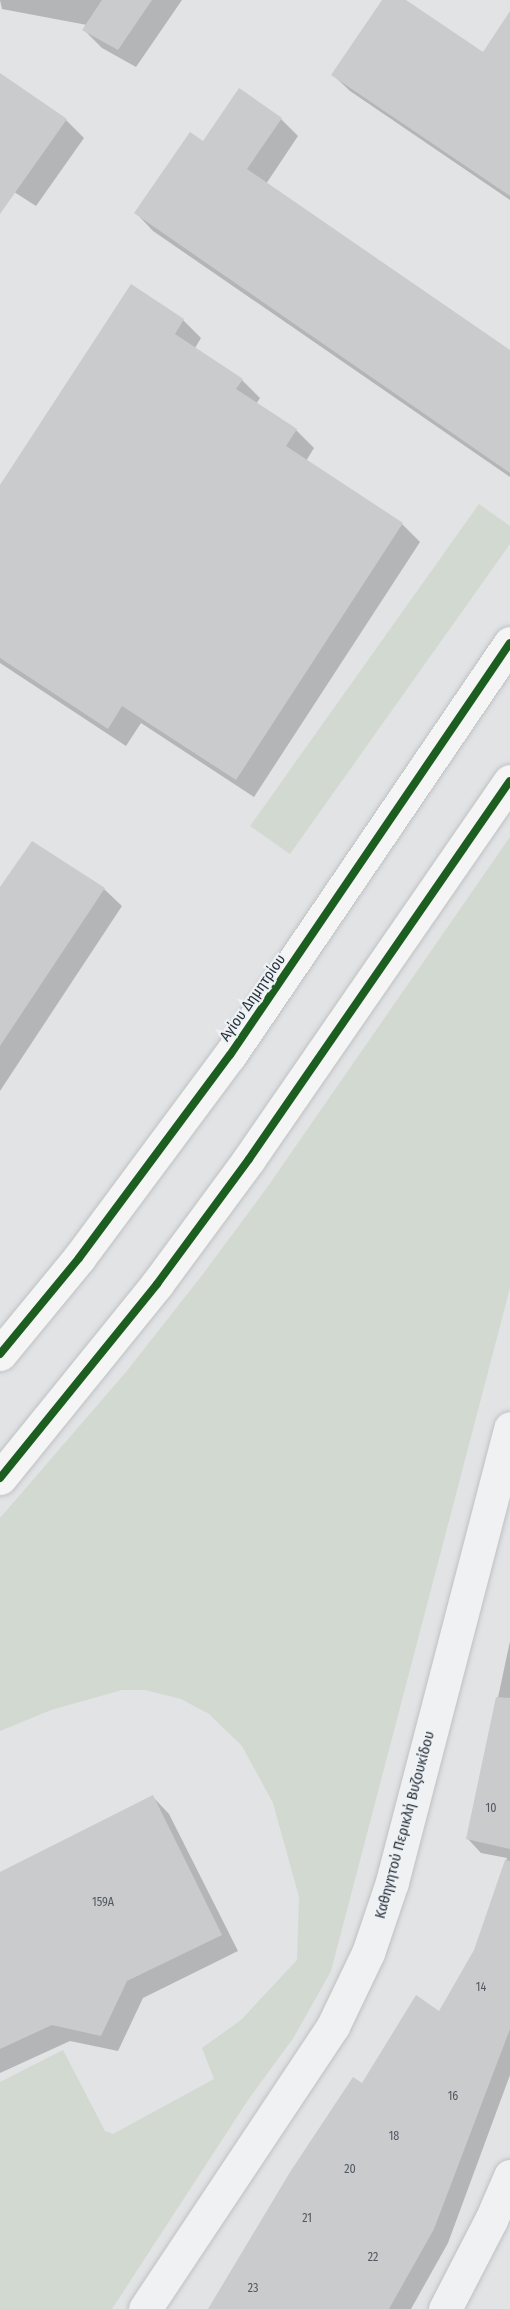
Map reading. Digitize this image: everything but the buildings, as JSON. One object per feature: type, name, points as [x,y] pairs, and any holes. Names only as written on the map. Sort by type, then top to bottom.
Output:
[{"type":"main road","name":"Αγίου Δημητρίου","points":[[0,1354],[79,1258],[230,1054],[510,643]]},
{"type":"main road","points":[[0,1478],[157,1284],[249,1159],[510,781]]},
{"type":"street","name":"Καθηγητού Περικλή Βυζουκίδου","points":[[145,2309],[327,2036],[368,1953],[392,1882],[510,1428]]},
{"type":"street","points":[[445,2309],[501,2225],[510,2176]]},
{"type":"shaded area","points":[[479,504],[510,526],[510,544],[290,854],[250,826]]},
{"type":"shaded area","points":[[510,837],[510,1288],[331,1971],[294,2037],[248,2100],[112,2309],[0,2309],[0,2082],[63,2050],[105,2131],[113,2134],[214,2079],[202,2048],[241,2020],[297,1960],[299,1897],[273,1803],[242,1746],[209,1714],[181,1699],[145,1690],[122,1690],[51,1710],[0,1731],[0,1518],[126,1372],[203,1274],[266,1189]]},
{"type":"cycle path","points":[[0,1354],[79,1258],[230,1055],[510,643]]},
{"type":"cycle path","points":[[0,1478],[157,1284],[249,1159],[510,781]]}]
